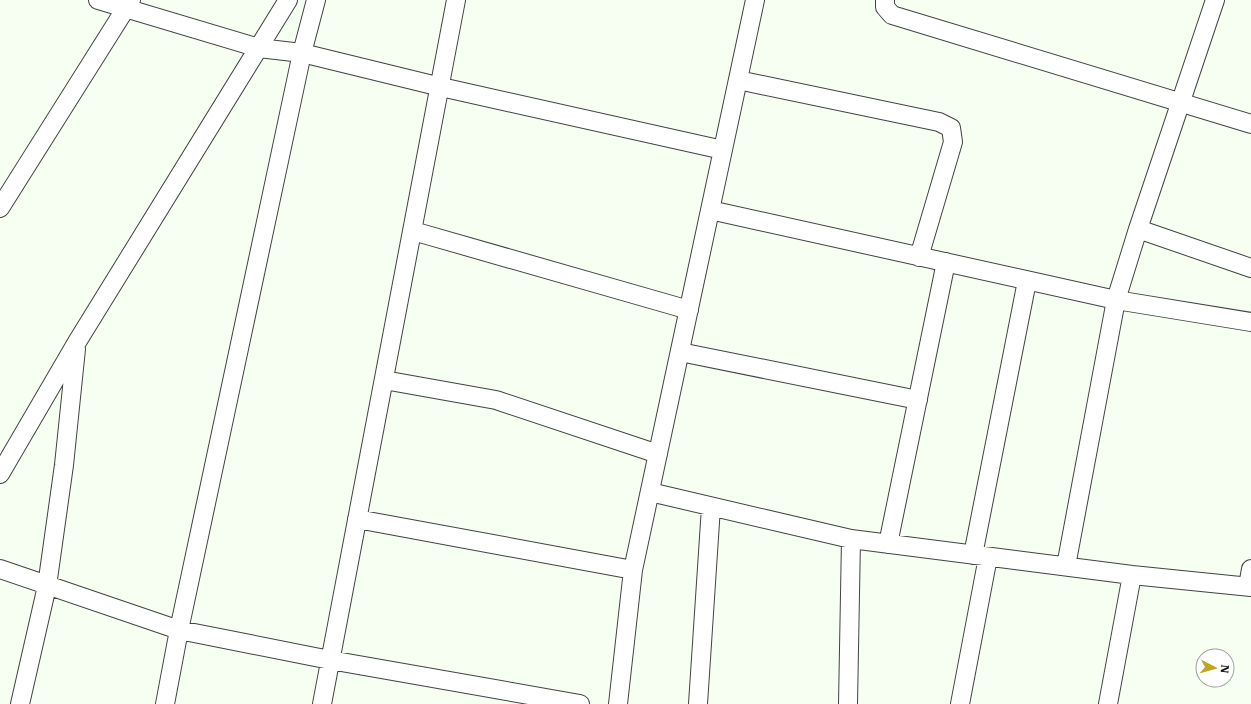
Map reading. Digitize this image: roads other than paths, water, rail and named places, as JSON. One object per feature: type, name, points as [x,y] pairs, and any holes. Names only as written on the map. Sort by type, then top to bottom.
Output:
[{"type":"street","points":[[98,0],[129,4],[259,48],[302,53],[441,87],[723,150]]},
{"type":"street","points":[[0,474],[77,342],[288,0]]},
{"type":"street","points":[[165,704],[179,630],[302,53],[316,0]]},
{"type":"street","points":[[322,704],[441,87],[456,0]]},
{"type":"street","points":[[618,704],[633,570],[755,0]]},
{"type":"street","points":[[885,0],[885,7],[892,15],[1251,124]]},
{"type":"street","points":[[1066,566],[1116,300],[1138,229],[1215,0]]},
{"type":"street","points":[[0,208],[129,4]]},
{"type":"street","points":[[738,80],[939,122],[951,128],[953,142],[919,257]]},
{"type":"street","points":[[710,210],[1116,300],[1251,322]]},
{"type":"street","points":[[1138,229],[1251,268]]},
{"type":"street","points":[[413,231],[689,310]]},
{"type":"street","points":[[888,544],[946,262]]},
{"type":"street","points":[[960,704],[980,556],[1028,281]]},
{"type":"street","points":[[20,704],[47,586],[64,465],[77,342]]},
{"type":"street","points":[[680,352],[918,400]]},
{"type":"street","points":[[384,380],[496,400],[658,454]]},
{"type":"street","points":[[650,492],[851,539],[980,556],[1132,575],[1249,587],[1251,569]]},
{"type":"street","points":[[698,704],[711,507]]},
{"type":"street","points":[[357,519],[633,570]]},
{"type":"street","points":[[848,704],[851,539]]},
{"type":"street","points":[[0,569],[179,630],[330,660],[580,704]]},
{"type":"street","points":[[1108,704],[1132,575]]}]
